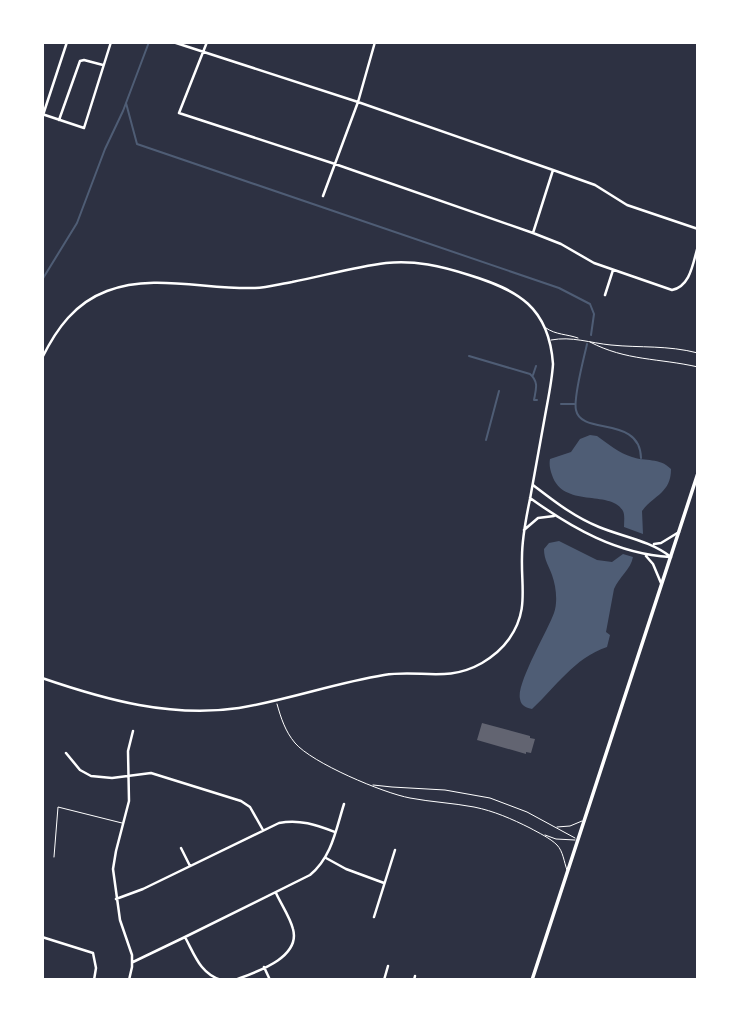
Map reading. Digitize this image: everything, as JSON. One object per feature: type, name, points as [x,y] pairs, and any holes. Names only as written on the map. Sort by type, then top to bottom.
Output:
[{"type":"main road","points":[[532,980],[698,473]]},
{"type":"street","points":[[67,42],[42,115],[84,128],[111,42]]},
{"type":"street","points":[[173,42],[358,102],[553,170],[595,186],[627,205],[698,229]]},
{"type":"street","points":[[207,42],[179,113],[533,233],[561,244],[594,263],[672,290],[679,289],[686,282],[698,246]]},
{"type":"street","points":[[323,196],[358,102],[374,42]]},
{"type":"street","points":[[59,120],[77,64],[84,60],[103,65]]},
{"type":"street","points":[[533,233],[553,170]]},
{"type":"street","points":[[42,358],[58,329],[78,308],[99,295],[124,286],[148,283],[258,288],[377,264],[401,262],[443,267],[501,285],[524,300],[536,314],[544,326],[552,355],[552,369],[524,530],[524,594],[521,613],[509,640],[489,659],[460,673],[386,674],[276,701],[226,710],[157,709],[105,698],[42,678]]},
{"type":"street","points":[[605,295],[613,270]]},
{"type":"street","points":[[533,485],[586,521],[651,544],[671,557]]},
{"type":"street","points":[[530,498],[590,536],[643,554],[671,557]]},
{"type":"street","points":[[524,530],[538,518],[556,516]]},
{"type":"street","points":[[651,544],[661,543],[679,533]]},
{"type":"street","points":[[643,554],[653,564],[662,584]]},
{"type":"street","points":[[129,980],[133,962],[120,920],[113,863],[130,795],[128,751],[133,731]]},
{"type":"street","points":[[66,753],[80,770],[91,776],[106,778],[147,772],[245,803],[253,811],[262,830]]},
{"type":"street","points":[[133,962],[310,875],[326,858],[344,804]]},
{"type":"street","points":[[116,899],[143,889],[279,823],[305,822],[335,831]]},
{"type":"street","points":[[181,848],[190,866]]},
{"type":"street","points":[[374,918],[396,850]]},
{"type":"street","points":[[326,858],[346,869],[385,883]]},
{"type":"street","points":[[235,980],[285,956],[291,949],[294,940],[293,927],[276,893]]},
{"type":"street","points":[[42,937],[93,953],[96,968],[94,980]]},
{"type":"street","points":[[186,937],[203,971],[221,980]]},
{"type":"street","points":[[384,980],[388,966]]},
{"type":"street","points":[[264,967],[271,980]]},
{"type":"lane","points":[[544,326],[556,333],[610,345],[668,347],[698,353]]},
{"type":"lane","points":[[549,340],[580,339]]},
{"type":"lane","points":[[588,341],[603,349],[635,358],[698,367]]},
{"type":"lane","points":[[276,701],[281,719],[296,744],[313,758],[391,793],[458,804],[519,822],[558,847],[568,872]]},
{"type":"lane","points":[[371,784],[477,795],[517,808],[578,840]]},
{"type":"lane","points":[[54,857],[58,807],[124,824]]},
{"type":"lane","points":[[555,827],[565,827],[584,820]]},
{"type":"lane","points":[[543,835],[556,839],[578,840]]},
{"type":"water","points":[[590,435],[597,436],[627,455],[657,461],[671,469],[665,489],[642,511],[643,534],[624,527],[624,513],[617,505],[566,492],[552,475],[550,459],[571,452],[580,439]]},
{"type":"water","points":[[559,541],[597,560],[612,562],[623,554],[633,557],[614,589],[606,632],[610,635],[607,647],[575,666],[532,709],[522,703],[520,692],[555,609],[555,584],[544,549],[549,543]]},
{"type":"building","points":[[482,723],[535,739],[531,753],[526,754],[477,740]]},
{"type":"waterway","points":[[42,280],[77,223],[149,42]]},
{"type":"waterway","points":[[126,103],[137,144],[559,288],[590,304],[594,314],[591,335]]},
{"type":"waterway","points":[[587,344],[577,388],[576,410],[580,418],[588,422],[631,436],[638,445],[641,458]]},
{"type":"waterway","points":[[469,356],[530,374],[536,383],[534,400],[537,400]]},
{"type":"waterway","points":[[533,375],[536,366]]},
{"type":"waterway","points":[[486,440],[499,391]]},
{"type":"waterway","points":[[561,404],[574,404]]}]
